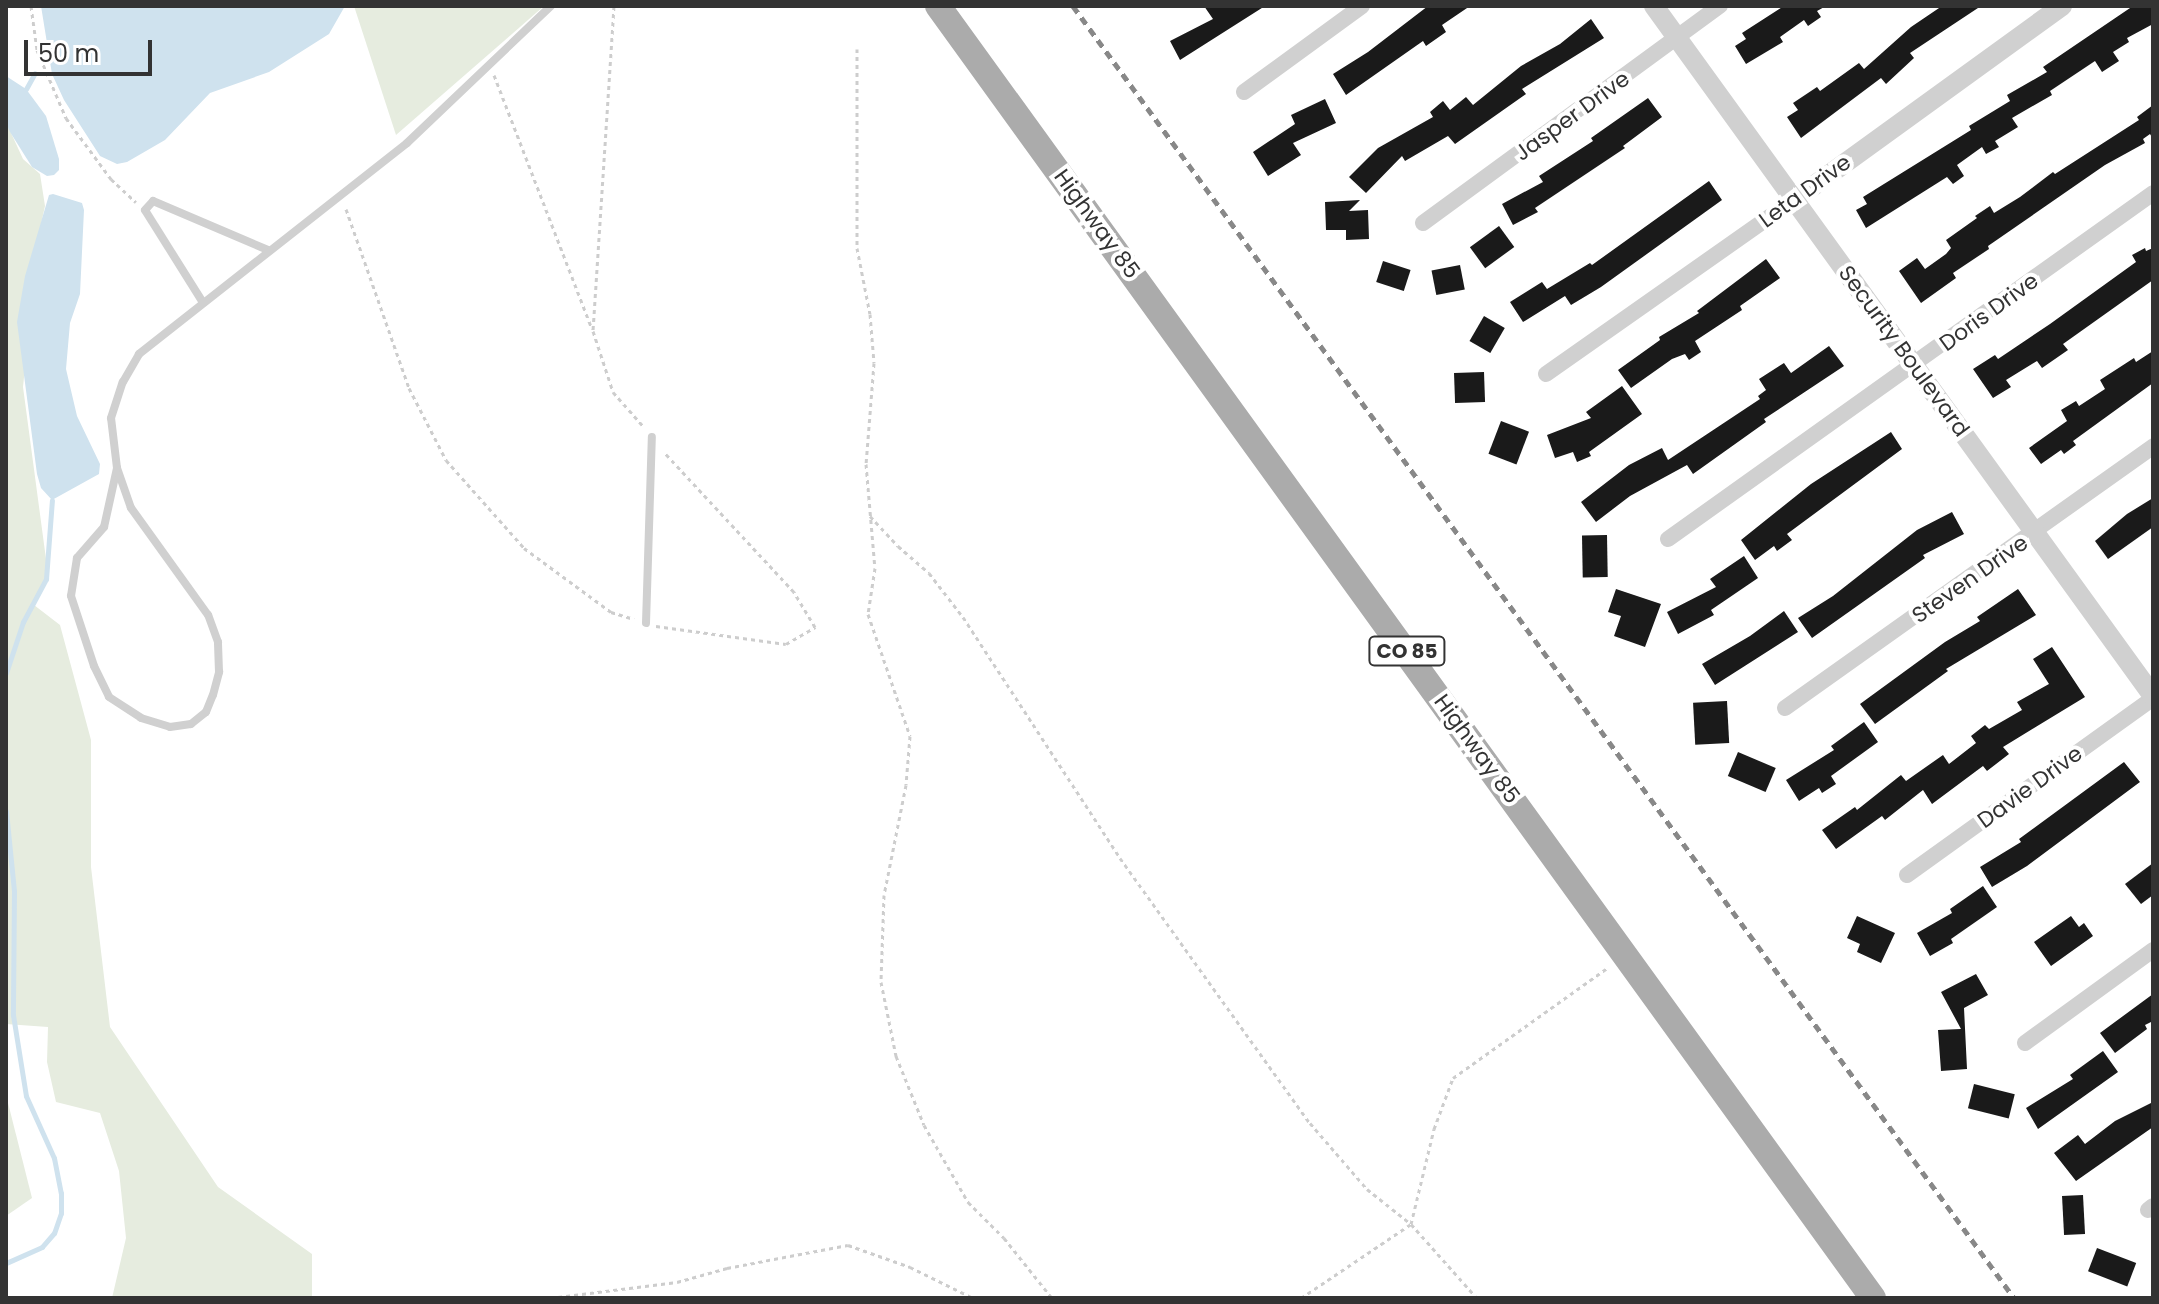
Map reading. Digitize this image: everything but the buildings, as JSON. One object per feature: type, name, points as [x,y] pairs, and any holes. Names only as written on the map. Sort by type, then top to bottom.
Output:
[{"type":"main road","name":"Highway 85","points":[[938,6],[1873,1298]]},
{"type":"street","points":[[1244,92],[1362,6]]},
{"type":"street","name":"Security Boulevard","points":[[1654,6],[2153,697]]},
{"type":"street","name":"Jasper Drive","points":[[1423,223],[1720,6]]},
{"type":"street","name":"Leta Drive","points":[[1546,374],[2062,6]]},
{"type":"street","name":"Doris Drive","points":[[1668,539],[2153,193]]},
{"type":"street","name":"Steven Drive","points":[[1785,708],[2035,533],[2153,446]]},
{"type":"street","name":"Davie Drive","points":[[1907,875],[2153,697]]},
{"type":"street","points":[[2025,1043],[2153,950]]},
{"type":"lane","points":[[117,468],[104,527],[77,558],[71,596],[94,666],[109,697],[141,718],[170,727],[191,724],[206,712],[213,695],[219,672],[218,642],[208,615],[131,508],[117,468],[111,418],[123,382],[139,354],[202,301],[407,143],[551,6]]},
{"type":"lane","points":[[202,301],[145,210],[153,201],[268,250]]},
{"type":"lane","points":[[646,623],[652,437]]},
{"type":"path","points":[[31,6],[37,50],[66,118],[111,179],[145,210]]},
{"type":"path","points":[[593,331],[614,6]]},
{"type":"path","points":[[857,49],[857,248],[870,314],[874,363],[866,464],[875,568],[868,614],[910,736],[906,785],[884,895],[881,982],[896,1056],[924,1125],[968,1202],[1004,1238],[1052,1298]]},
{"type":"path","points":[[341,194],[409,388],[446,460],[524,548],[611,612],[646,623],[786,644],[815,627],[794,592],[613,392],[593,331],[490,64]]},
{"type":"path","points":[[870,516],[929,573],[963,617],[1120,858],[1310,1123],[1367,1189],[1411,1224],[1477,1298]]},
{"type":"path","points":[[1301,1298],[1411,1224],[1434,1129],[1453,1078],[1625,955]]},
{"type":"path","points":[[550,1298],[677,1282],[727,1268],[848,1245],[910,1267],[973,1298]]},
{"type":"shaded area","points":[[354,6],[544,6],[396,135]]},
{"type":"shaded area","points":[[6,122],[23,159],[40,174],[45,206],[39,233],[23,387],[46,559],[46,579],[34,605],[60,625],[91,740],[91,867],[110,1027],[218,1187],[312,1254],[312,1298],[112,1298],[126,1238],[119,1171],[100,1113],[56,1102],[47,1062],[48,1027],[6,1024]]},
{"type":"shaded area","points":[[6,1095],[32,1198],[6,1216]]},
{"type":"water","points":[[41,6],[345,6],[329,34],[269,72],[210,93],[165,140],[127,162],[117,164],[100,156],[64,100],[52,74]]},
{"type":"water","points":[[6,76],[26,89],[46,116],[59,159],[59,170],[54,175],[47,176],[32,167],[10,132],[6,123]]},
{"type":"water","points":[[49,195],[82,203],[84,210],[80,294],[70,323],[66,369],[77,416],[100,464],[99,474],[52,500],[41,488],[37,474],[17,322],[25,276]]},
{"type":"waterway","points":[[26,89],[35,73]]},
{"type":"waterway","points":[[6,673],[23,622],[46,579],[52,500]]},
{"type":"waterway","points":[[6,811],[14,891],[13,1015],[26,1096],[54,1158],[61,1193],[61,1213],[54,1233],[42,1247],[6,1263]]},
{"type":"railway","points":[[1073,6],[2014,1298]]}]
